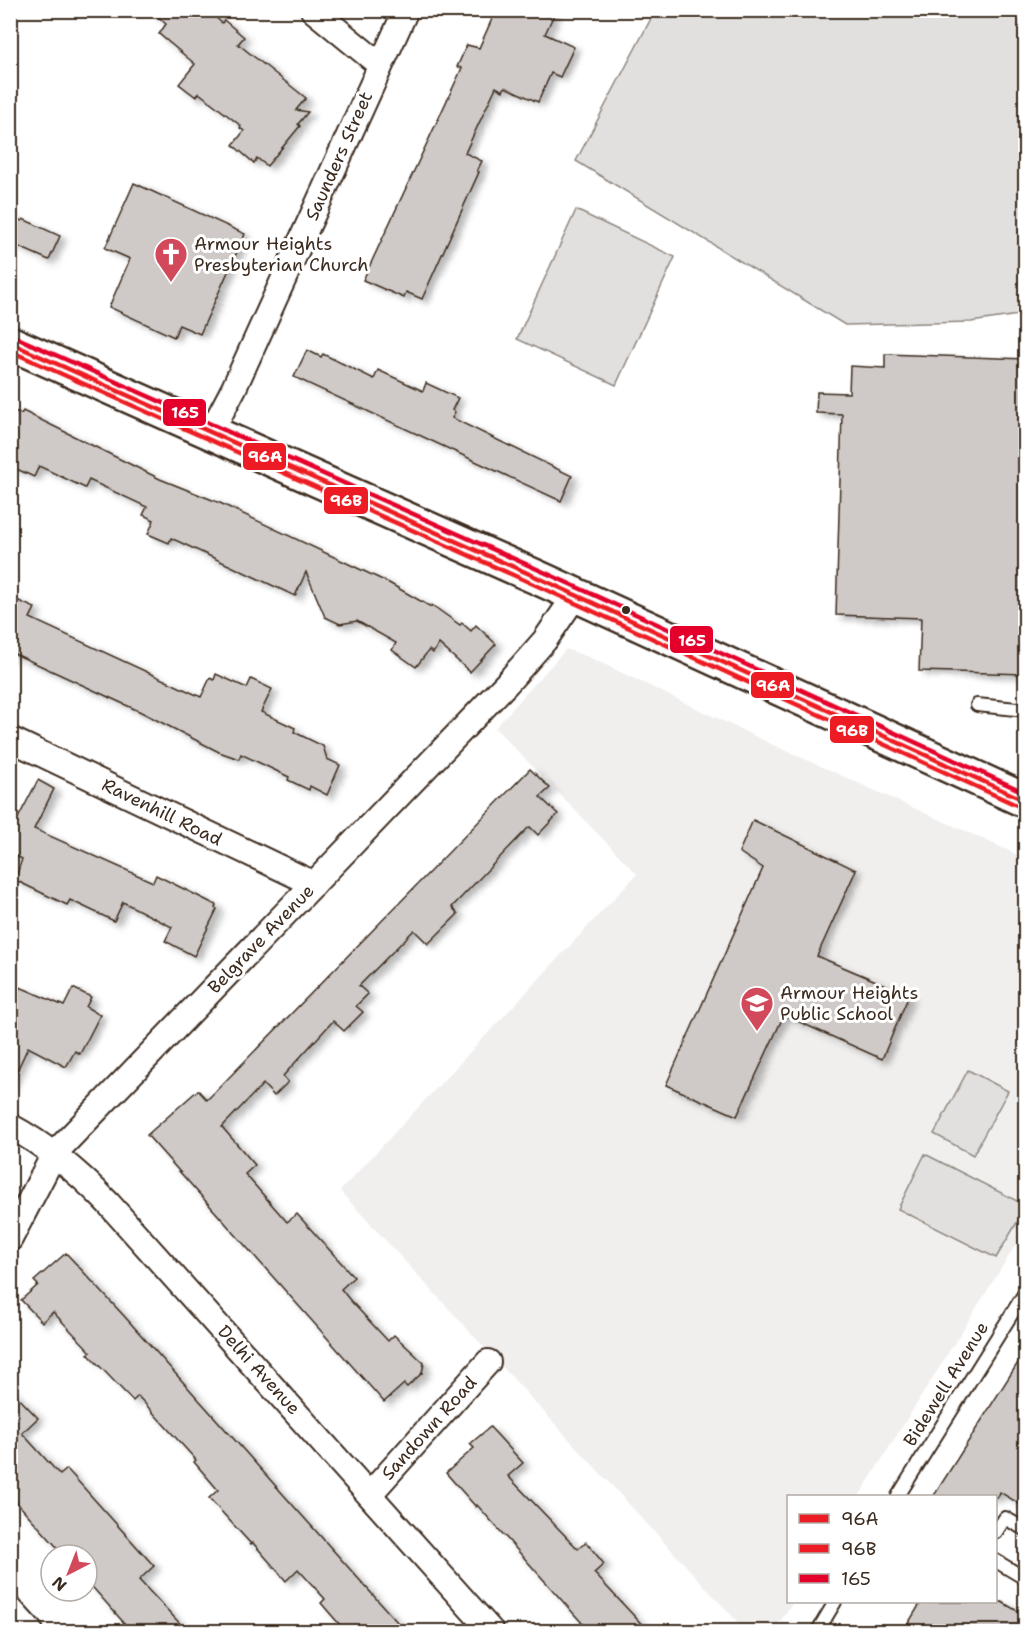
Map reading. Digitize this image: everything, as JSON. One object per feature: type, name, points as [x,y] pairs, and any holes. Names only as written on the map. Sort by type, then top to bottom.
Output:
[{"type":"main road","points":[[10,343],[1026,801]]},
{"type":"street","points":[[313,10],[381,65]]},
{"type":"street","name":"Saunders Street","points":[[211,432],[234,388],[406,10]]},
{"type":"street","name":"Belgrave Avenue","points":[[10,1239],[54,1154],[507,683],[545,640],[575,596]]},
{"type":"street","name":"Ravenhill Road","points":[[10,739],[314,884]]},
{"type":"street","name":"Delhi Avenue","points":[[10,1126],[54,1154],[89,1183],[492,1632]]},
{"type":"street","name":"Sandown Road","points":[[370,1494],[488,1362]]},
{"type":"street","points":[[10,1609],[31,1632]]},
{"type":"lane","points":[[977,705],[1026,710]]},
{"type":"lane","name":"Bidewell Avenue","points":[[899,1495],[1026,1291]]},
{"type":"lane","points":[[997,1530],[1005,1518],[1026,1530]]},
{"type":"lane","points":[[997,1562],[1026,1579]]},
{"type":"lane","points":[[817,1632],[834,1603]]},
{"type":"shaded area","points":[[655,11],[1025,11],[1025,314],[971,322],[845,325],[576,161]]},
{"type":"shaded area","points":[[576,210],[675,257],[616,385],[517,339]]},
{"type":"shaded area","name":"Armour Heights Public School","points":[[566,649],[591,658],[769,743],[1025,858],[1025,1230],[860,1495],[787,1495],[787,1603],[792,1603],[774,1631],[746,1631],[340,1191],[637,874],[495,728]]},
{"type":"shaded area","points":[[968,1070],[1008,1091],[973,1155],[934,1134]]},
{"type":"shaded area","points":[[925,1154],[1025,1205],[1025,1209],[996,1258],[898,1209]]},
{"type":"building","points":[[150,10],[207,10],[222,23],[224,20],[244,37],[238,44],[306,98],[296,110],[308,112],[298,124],[300,126],[267,166],[257,158],[254,163],[233,145],[244,131],[240,128],[241,126],[199,93],[196,97],[179,84],[195,64],[159,34],[166,24]]},
{"type":"building","points":[[496,10],[556,10],[545,34],[574,47],[560,77],[551,73],[538,102],[505,87],[503,91],[496,87],[465,153],[482,161],[477,171],[479,172],[422,299],[406,292],[404,298],[363,280],[462,68],[457,67],[467,45],[479,48]]},
{"type":"building","name":"Armour Heights Presbyterian Church","points":[[134,183],[245,234],[200,334],[179,325],[174,337],[109,307],[130,259],[105,248]]},
{"type":"building","points":[[10,216],[22,221],[23,219],[60,236],[49,260],[10,243]]},
{"type":"building","points":[[307,350],[321,357],[323,354],[374,379],[378,370],[423,391],[426,383],[458,398],[452,410],[455,412],[452,418],[572,476],[561,501],[294,377]]},
{"type":"building","points":[[885,354],[1026,359],[1026,674],[919,671],[921,618],[836,615],[842,414],[816,413],[817,392],[849,393],[850,366],[885,368]]},
{"type":"building","points":[[10,409],[21,414],[23,411],[160,479],[220,503],[389,583],[431,607],[432,605],[471,631],[476,625],[496,644],[470,672],[439,644],[433,653],[429,650],[416,667],[392,650],[396,643],[357,621],[340,624],[325,617],[306,572],[295,596],[171,538],[169,543],[148,534],[154,520],[143,515],[147,507],[89,480],[85,488],[39,466],[34,477],[10,466]]},
{"type":"building","points":[[10,597],[35,608],[30,618],[201,697],[210,678],[214,680],[216,674],[247,688],[251,679],[272,689],[261,712],[295,728],[294,732],[323,746],[327,759],[340,765],[327,795],[310,786],[309,790],[288,780],[289,777],[241,754],[239,759],[219,752],[141,712],[13,653],[10,659]]},
{"type":"building","points":[[530,769],[550,788],[540,797],[558,814],[538,835],[530,827],[528,828],[452,907],[458,914],[428,944],[414,930],[359,986],[368,994],[356,1006],[363,1012],[344,1031],[333,1021],[283,1076],[288,1082],[274,1096],[263,1084],[222,1127],[255,1165],[245,1174],[287,1222],[297,1214],[354,1277],[341,1289],[349,1299],[388,1341],[394,1335],[424,1363],[422,1373],[407,1387],[404,1384],[384,1402],[147,1135],[198,1090],[207,1100]]},
{"type":"building","points":[[38,780],[54,789],[34,829],[153,882],[156,875],[216,905],[217,909],[194,956],[165,941],[172,927],[123,902],[114,921],[70,900],[67,905],[15,880],[22,859],[10,853],[10,815],[18,818]]},
{"type":"building","points":[[753,820],[856,870],[817,956],[909,995],[882,1059],[784,1015],[737,1116],[666,1085],[763,868],[739,852]]},
{"type":"building","points":[[20,987],[64,1006],[73,988],[91,997],[86,1007],[100,1015],[80,1054],[75,1051],[66,1067],[28,1047],[10,1086],[10,989],[18,992]]},
{"type":"building","points":[[66,1253],[406,1632],[346,1632],[321,1603],[325,1599],[298,1569],[286,1581],[209,1498],[218,1490],[194,1462],[196,1460],[138,1396],[133,1401],[88,1354],[91,1352],[53,1312],[42,1322],[21,1300],[38,1285],[34,1281]]},
{"type":"building","points":[[1026,1350],[1026,1508],[1000,1492],[998,1497],[997,1495],[934,1495]]},
{"type":"building","points":[[10,1389],[38,1418],[22,1433],[60,1475],[67,1469],[154,1566],[139,1580],[188,1632],[132,1632],[99,1595],[99,1543],[53,1543],[10,1495]]},
{"type":"building","points":[[490,1427],[523,1463],[508,1476],[578,1549],[586,1542],[604,1564],[594,1573],[649,1632],[590,1632],[446,1473],[474,1448],[470,1444]]},
{"type":"building","points":[[1002,1602],[1026,1616],[1026,1632],[903,1632],[920,1603]]},
{"type":"transit line","name":"165","points":[[13,336],[546,573],[1026,793]]},
{"type":"transit line","name":"96A","points":[[10,343],[543,580],[1026,801]]},
{"type":"transit line","name":"96B","points":[[10,351],[540,587],[1023,808]]},
{"type":"place","name":"Armour Heights Presbyterian Church","points":[[171,283]]},
{"type":"place","name":"Armour Heights Public School","points":[[757,1032]]}]
